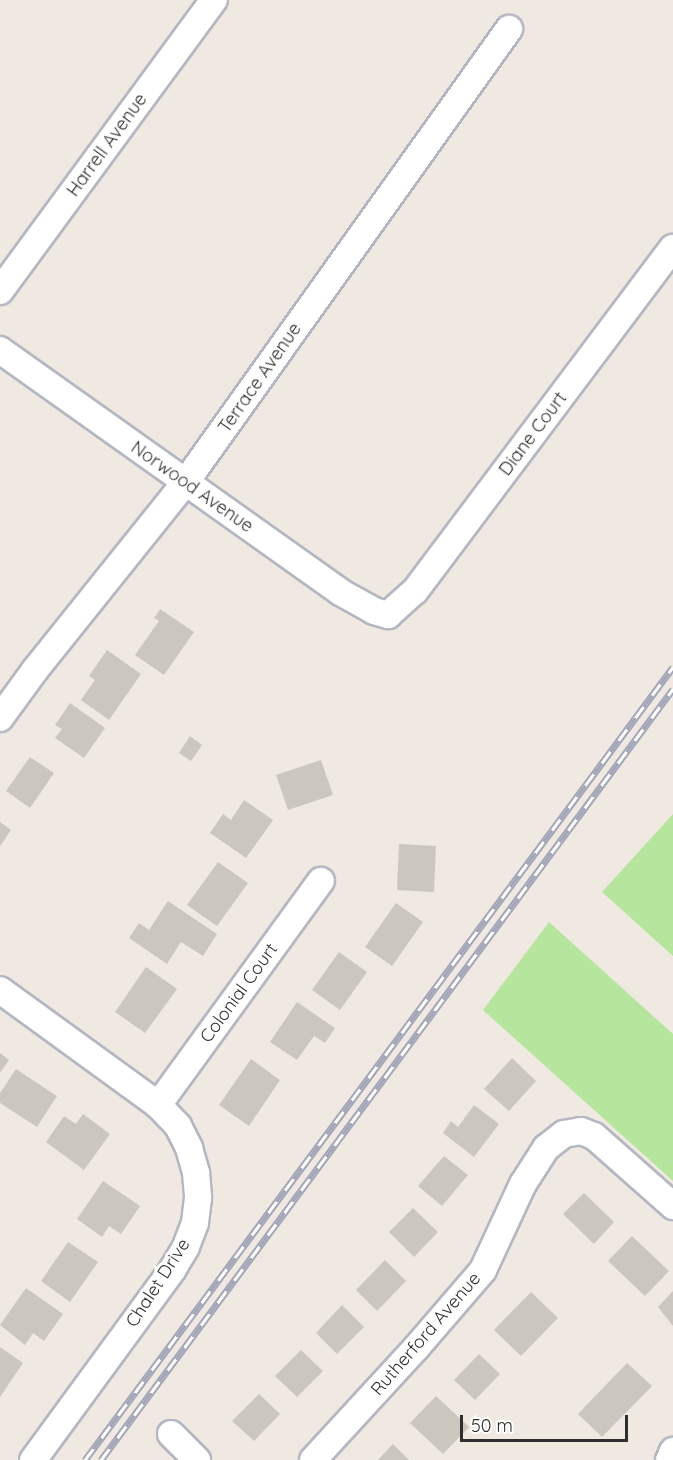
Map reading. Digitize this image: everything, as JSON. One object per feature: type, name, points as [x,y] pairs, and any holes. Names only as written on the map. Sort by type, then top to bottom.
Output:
[{"type":"street","name":"Harrell Avenue","points":[[0,291],[214,0]]},
{"type":"street","name":"Terrace Avenue","points":[[0,718],[35,670],[186,483],[509,29]]},
{"type":"street","name":"Diane Court","points":[[388,615],[415,591],[673,248]]},
{"type":"street","name":"Norwood Avenue","points":[[0,350],[340,592],[374,611],[388,615]]},
{"type":"street","name":"Colonial Court","points":[[158,1105],[321,881]]},
{"type":"street","name":"Chalet Drive","points":[[0,990],[158,1105],[178,1126],[189,1148],[196,1173],[198,1198],[195,1223],[186,1247],[173,1269],[33,1460]]},
{"type":"street","name":"Rutherford Avenue","points":[[313,1460],[416,1348],[483,1270],[523,1184],[546,1148],[564,1134],[580,1131],[594,1136],[673,1206]]},
{"type":"street","points":[[171,1434],[197,1460]]},
{"type":"street","points":[[669,1460],[673,1451]]},
{"type":"green space","points":[[673,814],[673,956],[602,892]]},
{"type":"green space","points":[[549,922],[673,1034],[673,1181],[483,1010]]},
{"type":"building","points":[[160,609],[194,632],[164,675],[135,655],[159,621],[154,618]]},
{"type":"building","points":[[107,650],[141,674],[109,720],[81,700],[95,680],[89,676]]},
{"type":"building","points":[[70,703],[105,728],[84,758],[55,738],[62,729],[55,725]]},
{"type":"building","points":[[190,736],[202,745],[191,761],[179,753]]},
{"type":"building","points":[[30,757],[54,773],[30,808],[6,791]]},
{"type":"building","points":[[321,760],[333,795],[288,810],[276,775]]},
{"type":"building","points":[[244,800],[273,820],[246,858],[210,833],[223,814],[231,820]]},
{"type":"building","points":[[0,822],[11,830],[0,846]]},
{"type":"building","points":[[399,844],[436,846],[434,892],[397,890]]},
{"type":"building","points":[[218,862],[248,883],[217,926],[187,905]]},
{"type":"building","points":[[168,901],[217,934],[203,956],[181,942],[167,964],[129,938],[139,923],[149,930]]},
{"type":"building","points":[[396,903],[423,922],[392,966],[365,947]]},
{"type":"building","points":[[339,952],[367,972],[340,1010],[312,990]]},
{"type":"building","points":[[146,967],[177,989],[145,1033],[115,1012]]},
{"type":"building","points":[[297,1002],[335,1028],[325,1043],[314,1036],[297,1060],[270,1042]]},
{"type":"building","points":[[0,1053],[9,1060],[0,1073]]},
{"type":"building","points":[[512,1058],[536,1081],[509,1111],[484,1089]]},
{"type":"building","points":[[251,1059],[280,1080],[249,1126],[219,1105]]},
{"type":"building","points":[[16,1069],[57,1096],[37,1127],[0,1103],[0,1093]]},
{"type":"building","points":[[474,1105],[499,1124],[474,1157],[443,1133],[451,1121],[458,1127]]},
{"type":"building","points":[[83,1114],[110,1134],[84,1170],[46,1142],[64,1116],[76,1124]]},
{"type":"building","points":[[444,1156],[468,1175],[442,1206],[418,1186]]},
{"type":"building","points":[[103,1181],[140,1206],[121,1234],[109,1226],[102,1237],[77,1219]]},
{"type":"building","points":[[584,1193],[614,1222],[594,1244],[563,1214]]},
{"type":"building","points":[[413,1208],[438,1232],[414,1257],[389,1232]]},
{"type":"building","points":[[632,1236],[669,1271],[645,1296],[608,1261]]},
{"type":"building","points":[[68,1242],[98,1262],[70,1302],[41,1281]]},
{"type":"building","points":[[385,1260],[406,1281],[377,1311],[356,1290]]},
{"type":"building","points":[[26,1288],[63,1314],[44,1341],[33,1333],[25,1345],[0,1325]]},
{"type":"building","points":[[673,1291],[673,1326],[658,1307]]},
{"type":"building","points":[[531,1292],[558,1318],[521,1356],[494,1330]]},
{"type":"building","points":[[342,1305],[364,1327],[337,1354],[316,1333]]},
{"type":"building","points":[[0,1347],[23,1363],[0,1397]]},
{"type":"building","points":[[301,1350],[323,1371],[297,1397],[275,1376]]},
{"type":"building","points":[[479,1354],[500,1374],[475,1400],[454,1380]]},
{"type":"building","points":[[627,1363],[652,1386],[602,1437],[578,1414]]},
{"type":"building","points":[[259,1394],[280,1414],[254,1441],[232,1421]]},
{"type":"building","points":[[436,1396],[469,1427],[443,1454],[410,1423]]},
{"type":"building","points":[[393,1444],[409,1460],[378,1460]]},
{"type":"railway","points":[[85,1460],[673,667]]},
{"type":"railway","points":[[101,1460],[673,689]]}]
